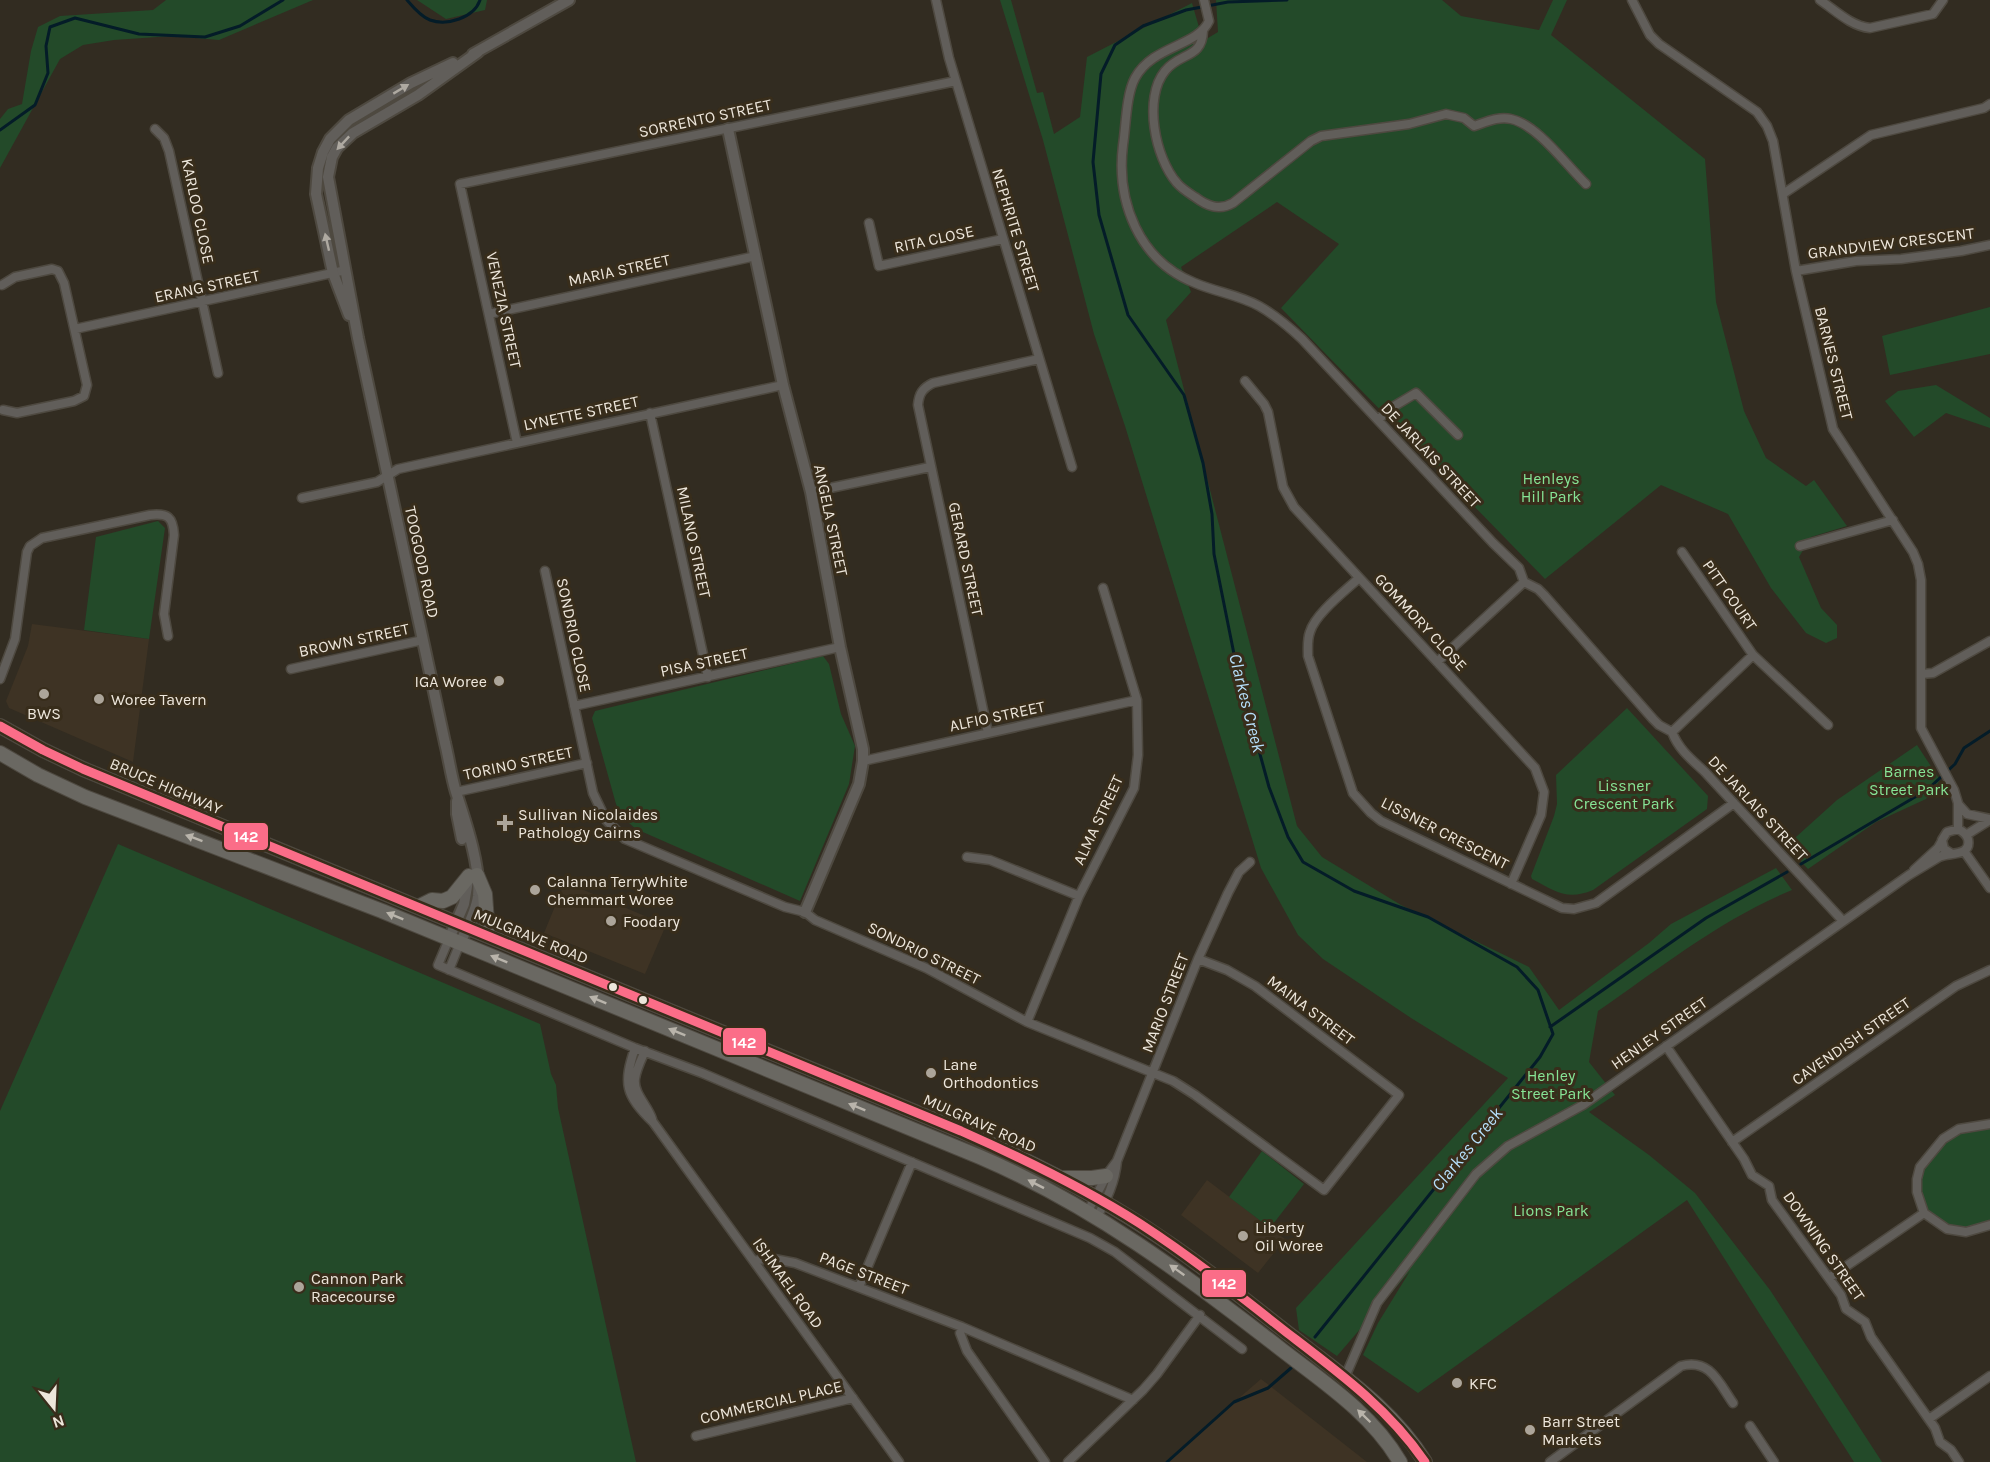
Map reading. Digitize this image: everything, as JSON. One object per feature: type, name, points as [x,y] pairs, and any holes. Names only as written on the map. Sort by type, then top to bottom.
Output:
[{"type":"main road","name":"BRUCE HIGHWAY","points":[[0,726],[47,753],[83,770],[461,925]]},
{"type":"main road","points":[[0,753],[51,782],[85,797],[274,868],[454,941]]},
{"type":"main road","points":[[418,908],[432,900],[442,901],[452,897],[473,876],[485,894],[488,936]]},
{"type":"main road","name":"MULGRAVE ROAD","points":[[461,925],[1010,1152],[1100,1199],[1179,1250],[1345,1377],[1392,1418],[1425,1462]]},
{"type":"main road","name":"MULGRAVE ROAD","points":[[454,941],[980,1157],[1092,1214],[1190,1279],[1344,1398],[1382,1435],[1400,1462]]},
{"type":"main road","points":[[1060,1178],[1106,1176]]},
{"type":"street","name":"TOOGOOD ROAD","points":[[454,941],[461,925],[466,894],[473,876],[457,814],[456,792],[358,338],[328,177],[332,157],[353,133],[418,95],[478,52],[564,0]]},
{"type":"street","name":"TOOGOOD ROAD","points":[[554,4],[569,0]]},
{"type":"street","name":"NEPHRITE STREET","points":[[936,0],[956,81],[1072,467]]},
{"type":"street","points":[[1204,0],[1208,19],[1203,31],[1203,41],[1198,50],[1168,67],[1154,91],[1153,105],[1158,141],[1169,170],[1176,182],[1205,204],[1221,208],[1233,203],[1310,142],[1321,136],[1409,124],[1446,114],[1464,118],[1474,126],[1496,119],[1515,120],[1531,129],[1586,184]]},
{"type":"street","name":"BARNES STREET","points":[[1632,0],[1650,35],[1659,44],[1757,112],[1767,126],[1773,141],[1796,271],[1833,429],[1893,520],[1918,564],[1921,580],[1921,728],[1951,783],[1958,803],[1958,829]]},
{"type":"street","points":[[1820,0],[1851,22],[1870,28],[1933,14],[1943,0]]},
{"type":"street","name":"DE JARLAIS STREET","points":[[1203,31],[1157,55],[1140,70],[1134,81],[1121,161],[1123,190],[1132,223],[1146,246],[1169,268],[1195,283],[1259,306],[1286,325],[1323,360],[1519,568],[1524,582],[1544,595],[1653,719],[1672,732],[1676,744],[1843,921]]},
{"type":"street","name":"TOOGOOD ROAD","points":[[358,338],[333,273],[316,194],[318,168],[323,152],[330,139],[349,120],[402,88],[478,52]]},
{"type":"street","name":"SORRENTO STREET","points":[[460,184],[956,81]]},
{"type":"street","points":[[1783,194],[1871,135],[1984,108],[1990,104]]},
{"type":"street","name":"KARLOO CLOSE","points":[[155,129],[164,138],[169,151],[218,373]]},
{"type":"street","name":"ANGELA STREET","points":[[728,129],[783,385],[811,492],[862,749],[863,761],[859,784],[805,912]]},
{"type":"street","name":"VENEZIA STREET","points":[[460,184],[517,443]]},
{"type":"street","name":"RITA CLOSE","points":[[869,223],[879,266],[1003,239]]},
{"type":"street","name":"GRANDVIEW CRESCENT","points":[[1796,271],[1856,261],[1901,259],[1949,253],[1990,245]]},
{"type":"street","name":"MARIA STREET","points":[[489,314],[756,256]]},
{"type":"street","points":[[2,285],[15,276],[52,269],[58,270],[64,282],[87,385],[84,396],[74,401],[17,413],[3,410]]},
{"type":"street","name":"ERANG STREET","points":[[75,329],[346,270]]},
{"type":"street","name":"GERARD STREET","points":[[988,733],[918,405],[921,392],[933,383],[1039,359]]},
{"type":"street","name":"GOMMORY CLOSE","points":[[1245,381],[1268,412],[1283,487],[1294,507],[1535,768],[1544,792],[1541,815],[1511,884]]},
{"type":"street","name":"LYNETTE STREET","points":[[302,498],[377,482],[398,469],[783,385]]},
{"type":"street","points":[[1378,420],[1391,408],[1416,393],[1458,435]]},
{"type":"street","name":"MILANO STREET","points":[[650,413],[708,677]]},
{"type":"street","points":[[811,492],[930,467]]},
{"type":"street","points":[[0,679],[15,639],[27,552],[30,546],[42,538],[150,515],[162,514],[170,519],[174,525],[174,535],[164,615],[168,636]]},
{"type":"street","points":[[1800,546],[1893,520]]},
{"type":"street","name":"PITT COURT","points":[[1682,552],[1753,655],[1828,725]]},
{"type":"street","name":"SONDRIO CLOSE","points":[[545,571],[574,706]]},
{"type":"street","name":"LISSNER CRESCENT","points":[[1359,578],[1315,621],[1310,631],[1308,656],[1353,793],[1366,809],[1381,821],[1562,908],[1574,909],[1596,903],[1734,803]]},
{"type":"street","points":[[1437,662],[1524,582]]},
{"type":"street","name":"ALMA STREET","points":[[1027,1022],[1079,896],[1134,788],[1138,755],[1137,700],[1103,588]]},
{"type":"street","name":"BROWN STREET","points":[[291,669],[423,640]]},
{"type":"street","points":[[1921,674],[1933,674],[1990,641]]},
{"type":"street","name":"PISA STREET","points":[[574,706],[840,647]]},
{"type":"street","name":"PITT COURT","points":[[1672,732],[1753,655]]},
{"type":"street","name":"ALFIO STREET","points":[[863,761],[1137,700]]},
{"type":"street","name":"SONDRIO STREET","points":[[574,706],[593,794],[601,812],[612,827],[626,838],[785,907],[805,912],[815,920],[926,968],[1027,1022],[1154,1072],[1185,1088],[1324,1190]]},
{"type":"street","name":"TORINO STREET","points":[[456,792],[587,763]]},
{"type":"street","points":[[1958,803],[1967,813],[1990,820]]},
{"type":"street","points":[[1966,835],[1990,820]]},
{"type":"street","points":[[1958,829],[1966,835],[1968,844],[1964,851],[1952,854],[1944,849],[1942,840],[1949,830],[1958,829]]},
{"type":"street","name":"HENLEY STREET","points":[[1909,875],[1938,848],[1942,840]]},
{"type":"street","points":[[1964,851],[1990,888]]},
{"type":"street","name":"HENLEY STREET","points":[[1345,1377],[1377,1303],[1476,1174],[1508,1146],[1577,1109],[1909,875],[1945,855],[1952,854]]},
{"type":"street","points":[[967,857],[990,860],[1079,896]]},
{"type":"street","name":"MARIO STREET","points":[[1100,1199],[1106,1176],[1117,1161],[1198,959],[1239,872],[1250,862]]},
{"type":"street","points":[[454,941],[438,965],[635,1048],[702,1073],[1090,1238],[1115,1252],[1242,1349]]},
{"type":"street","name":"MULGRAVE ROAD","points":[[449,970],[454,941]]},
{"type":"street","name":"MAINA STREET","points":[[1198,959],[1227,970],[1255,986],[1399,1095],[1324,1190]]},
{"type":"street","name":"CAVENDISH STREET","points":[[1732,1142],[1956,986],[1990,970]]},
{"type":"street","name":"DOWNING STREET","points":[[1666,1046],[1744,1159],[1752,1175],[1769,1186],[1772,1200],[1841,1295],[1846,1309],[1865,1322],[1871,1337],[1935,1428],[1940,1442],[1951,1450],[1959,1462]]},
{"type":"street","name":"ISHMAEL ROAD","points":[[635,1048],[627,1079],[632,1097],[643,1113],[653,1122],[899,1462]]},
{"type":"street","name":"ISHMAEL ROAD","points":[[645,1052],[635,1077],[635,1086],[649,1109],[653,1122]]},
{"type":"street","points":[[1990,1124],[1959,1129],[1943,1139],[1920,1167],[1917,1179],[1917,1192],[1924,1213],[1947,1229],[1966,1232],[1990,1225]]},
{"type":"street","name":"MARIO STREET","points":[[1092,1214],[1115,1176],[1117,1161]]},
{"type":"street","points":[[859,1287],[912,1162]]},
{"type":"street","points":[[1829,1278],[1924,1213]]},
{"type":"street","name":"PAGE STREET","points":[[754,1261],[769,1258],[786,1260],[962,1327],[1133,1400]]},
{"type":"street","points":[[1068,1462],[1157,1374],[1200,1315]]},
{"type":"street","points":[[962,1327],[960,1333],[967,1352],[1045,1462]]},
{"type":"street","points":[[1550,1462],[1681,1366],[1695,1364],[1708,1370],[1733,1403]]},
{"type":"street","points":[[1929,1419],[1990,1376]]},
{"type":"street","name":"COMMERCIAL PLACE","points":[[696,1436],[854,1398]]},
{"type":"street","points":[[1750,1426],[1774,1462]]},
{"type":"shaded area","points":[[32,624],[149,639],[133,762],[9,708],[6,701],[28,646]]},
{"type":"shaded area","points":[[565,882],[666,925],[645,974],[544,933]]},
{"type":"shaded area","points":[[1207,1180],[1285,1239],[1258,1273],[1181,1215]]},
{"type":"shaded area","points":[[1261,1379],[1316,1422],[1367,1462],[1165,1462]]},
{"type":"green space","points":[[166,0],[313,0],[219,40],[172,36],[114,40],[83,45],[60,59],[0,168],[0,119],[8,109],[22,104],[31,51],[38,27],[60,16],[153,10]]},
{"type":"green space","points":[[417,0],[487,0],[485,10],[446,19]]},
{"type":"green space","points":[[1000,0],[1011,0],[1037,93],[1043,92],[1054,134],[1080,117],[1087,57],[1192,3],[1203,41],[1218,32],[1216,0],[1442,0],[1461,16],[1539,30],[1553,0],[1567,0],[1551,35],[1705,159],[1716,302],[1744,411],[1766,458],[1806,486],[1814,480],[1847,526],[1811,537],[1799,557],[1821,608],[1837,625],[1837,638],[1826,643],[1806,633],[1771,588],[1728,514],[1661,485],[1545,579],[1281,308],[1339,244],[1277,202],[1181,267],[1191,292],[1166,320],[1297,826],[1322,857],[1401,905],[1529,967],[1559,1010],[1671,924],[1776,868],[1792,890],[1740,915],[1668,961],[1598,1011],[1589,1062],[1615,1095],[1589,1112],[1649,1155],[1695,1193],[1770,1290],[1882,1462],[1854,1462],[1687,1200],[1418,1393],[1363,1355],[1378,1323],[1410,1271],[1337,1356],[1299,1330],[1296,1308],[1508,1078],[1411,1018],[1323,959],[1298,935],[1261,868],[1125,426],[1094,334],[1043,140]]},
{"type":"green space","points":[[1990,307],[1990,354],[1890,375],[1882,336]]},
{"type":"green space","points":[[1936,385],[1990,418],[1990,428],[1946,413],[1914,437],[1885,401],[1898,391]]},
{"type":"green space","points":[[158,521],[165,528],[149,639],[84,630],[96,537]]},
{"type":"green space","points":[[823,656],[829,664],[841,714],[855,746],[849,784],[800,901],[636,829],[622,817],[616,804],[592,718],[595,711]]},
{"type":"green space","name":"Lissner Crescent Park","points":[[1627,708],[1708,796],[1707,809],[1593,890],[1576,895],[1555,891],[1532,879],[1531,876],[1557,804],[1556,775]]},
{"type":"green space","name":"Barnes Street Park","points":[[1917,745],[1940,780],[1926,799],[1876,822],[1808,869],[1786,846],[1837,800]]},
{"type":"green space","name":"Cannon Park Racecourse","points":[[118,844],[540,1024],[551,1074],[556,1085],[558,1108],[636,1462],[0,1462],[0,1111]]},
{"type":"green space","points":[[1990,1124],[1990,1225],[1982,1228],[1947,1229],[1924,1213],[1917,1179],[1920,1167],[1959,1129]]},
{"type":"green space","points":[[1262,1151],[1304,1184],[1270,1228],[1229,1197]]},
{"type":"waterway","points":[[0,130],[35,105],[48,73],[46,46],[50,27],[75,18],[139,34],[205,37],[240,26],[283,0]]},
{"type":"waterway","points":[[407,0],[427,19],[437,22],[452,21],[466,16],[472,12],[480,0]]},
{"type":"waterway","name":"Clarkes Creek","points":[[1287,0],[1228,2],[1186,10],[1143,26],[1115,45],[1101,74],[1093,162],[1099,215],[1128,315],[1184,395],[1203,463],[1212,514],[1214,554],[1238,674],[1269,787],[1288,837],[1303,862],[1354,891],[1428,917],[1517,967],[1538,990],[1553,1034],[1540,1057],[1315,1337]]},
{"type":"waterway","points":[[1801,864],[1927,790],[1955,764],[1964,748],[1990,731]]},
{"type":"waterway","points":[[1550,1027],[1706,918],[1787,872]]},
{"type":"waterway","name":"Clarkes Creek","points":[[1167,1462],[1234,1402],[1268,1388],[1291,1368]]},
{"type":"transit line","name":"142","points":[[0,726],[83,769],[961,1131],[1096,1197],[1177,1249],[1324,1361],[1378,1407],[1395,1424],[1425,1462]]},
{"type":"place","name":"IGA Woree","points":[[499,681]]},
{"type":"place","name":"BWS","points":[[44,694]]},
{"type":"place","name":"Woree Tavern","points":[[99,699]]},
{"type":"place","name":"Sullivan Nicolaides Pathology Cairns","points":[[505,823]]},
{"type":"place","name":"Calanna TerryWhite Chemmart Woree","points":[[535,890]]},
{"type":"place","name":"Foodary","points":[[611,921]]},
{"type":"place","name":"Lane Orthodontics","points":[[931,1073]]},
{"type":"place","name":"Liberty Oil Woree","points":[[1243,1236]]},
{"type":"place","name":"Cannon Park Racecourse","points":[[299,1287]]},
{"type":"place","name":"KFC","points":[[1457,1383]]},
{"type":"place","name":"Barr Street Markets","points":[[1530,1430]]},
{"type":"park label","name":"Henleys Hill Park","points":[[1551,487]]},
{"type":"park label","name":"Henley Street Park","points":[[1551,1084]]},
{"type":"park label","name":"Lions Park","points":[[1551,1210]]}]
